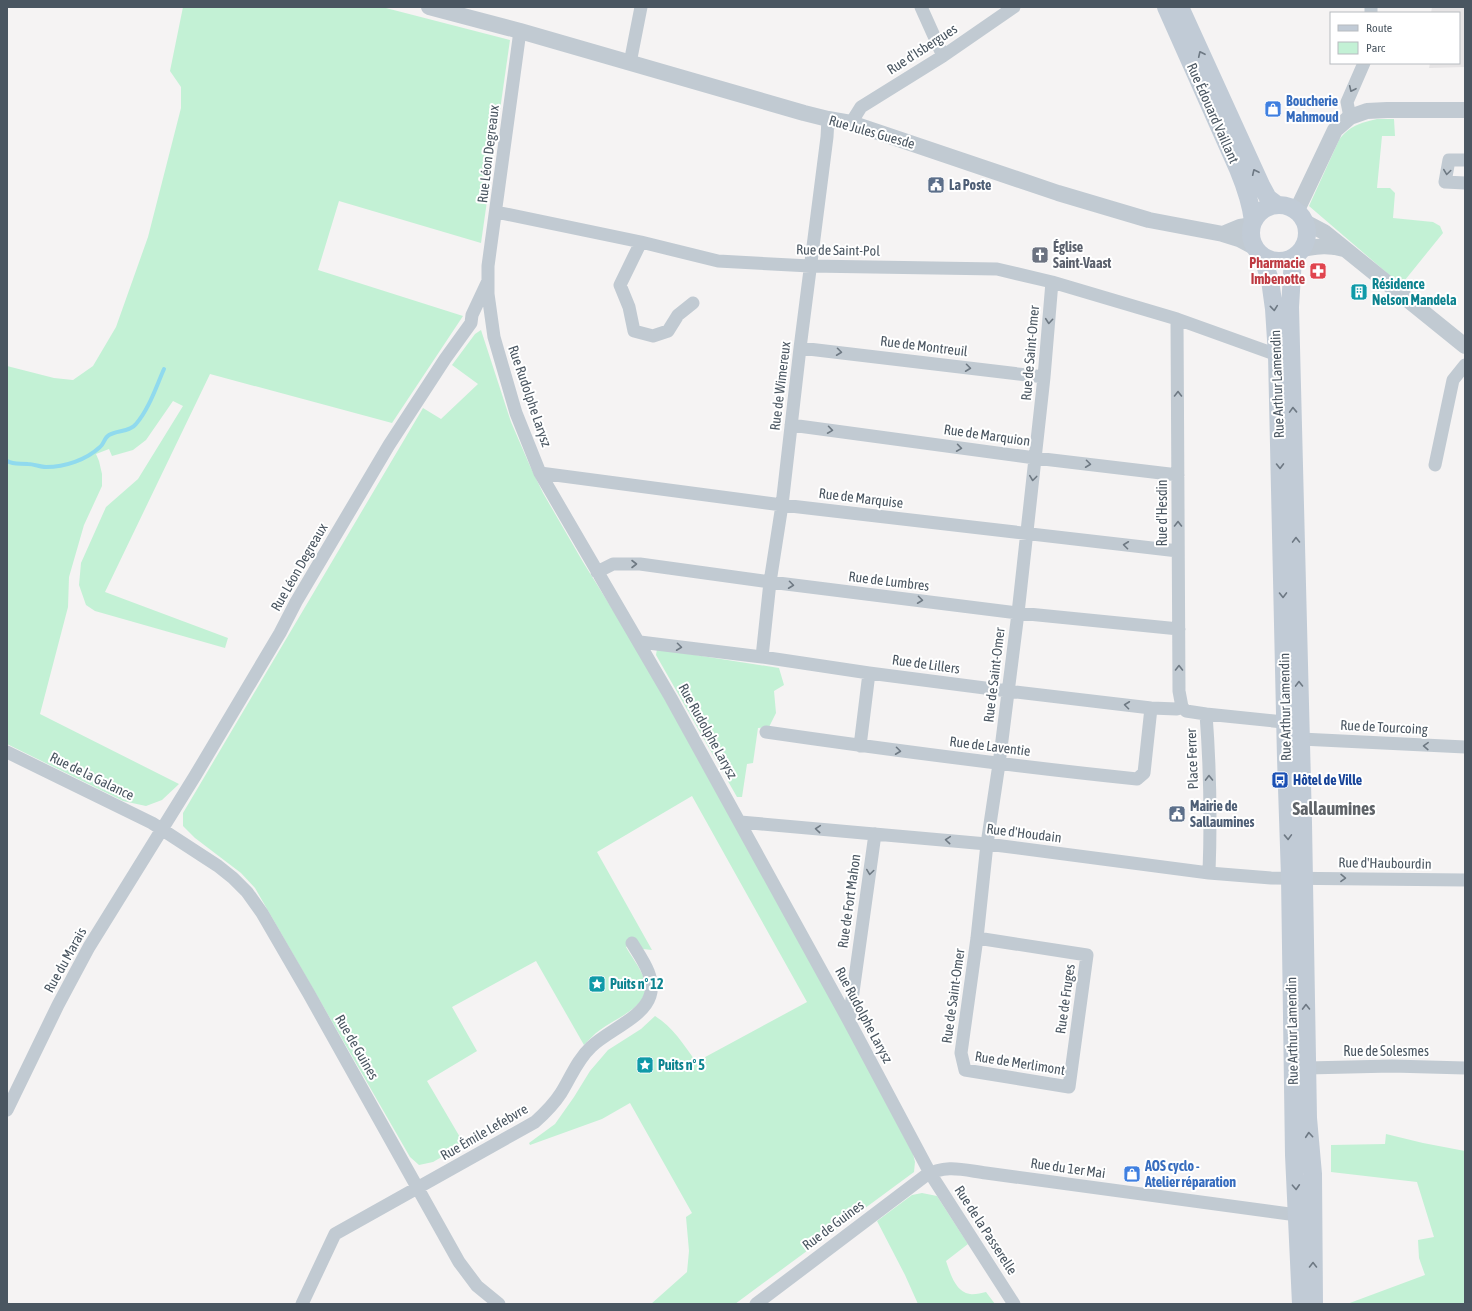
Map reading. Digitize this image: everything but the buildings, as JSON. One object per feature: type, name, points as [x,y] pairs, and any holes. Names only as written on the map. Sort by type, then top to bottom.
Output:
[{"type":"main road","name":"Rue Édouard Vaillant","points":[[1166,7],[1238,169],[1251,208],[1252,223]]},
{"type":"main road","name":"Rue Édouard Vaillant","points":[[1180,7],[1261,185],[1268,198],[1276,204]]},
{"type":"main road","points":[[1276,204],[1283,205],[1301,216],[1307,236],[1298,253],[1283,261],[1272,261],[1258,252],[1250,235],[1252,223],[1262,210],[1276,204]]},
{"type":"main road","name":"Rue Arthur Lamendin","points":[[1258,252],[1270,280],[1274,309],[1295,728],[1297,877],[1307,1068],[1308,1118],[1313,1174],[1305,1218],[1301,1304]]},
{"type":"main road","name":"Rue Arthur Lamendin","points":[[1298,253],[1291,281],[1290,307],[1297,877],[1294,1155],[1305,1218],[1314,1304]]},
{"type":"street","name":"Rue Jules Guesde","points":[[429,7],[520,31],[828,119],[851,123],[1058,193],[1134,216],[1223,234],[1239,239],[1258,252]]},
{"type":"street","points":[[630,63],[641,7]]},
{"type":"street","points":[[921,7],[943,56]]},
{"type":"street","name":"Rue d'Isbergues","points":[[851,123],[861,108],[943,56],[1014,7]]},
{"type":"street","name":"Rue Léon Degreaux","points":[[162,830],[280,634],[296,602],[389,445],[470,323],[477,302],[488,288],[488,266],[520,31]]},
{"type":"street","points":[[1350,117],[1347,102],[1364,64]]},
{"type":"street","points":[[1465,110],[1367,111],[1350,117],[1335,130],[1301,216],[1324,232],[1465,346]]},
{"type":"street","name":"Rue de Wimereux","points":[[762,657],[770,582],[782,504],[828,119]]},
{"type":"street","points":[[1465,160],[1448,160],[1445,182],[1465,183]]},
{"type":"street","name":"Rue de Saint-Pol","points":[[496,212],[641,242],[718,261],[810,266],[997,268],[1052,282],[1177,319],[1277,355]]},
{"type":"street","points":[[1223,234],[1252,223]]},
{"type":"street","points":[[641,242],[620,285],[629,307],[634,331],[653,336],[668,331],[678,315],[693,303]]},
{"type":"street","points":[[1298,253],[1321,245],[1344,249]]},
{"type":"street","name":"Rue de Saint-Omer","points":[[965,1070],[961,1053],[1018,613],[1036,458],[1052,282]]},
{"type":"street","name":"Rue Rudolphe Larysz","points":[[488,288],[490,319],[494,337],[516,413],[540,473],[597,572],[640,642],[849,1021],[930,1174]]},
{"type":"street","points":[[470,323],[490,319]]},
{"type":"street","name":"Rue d'Hesdin","points":[[1177,319],[1179,691],[1182,707]]},
{"type":"street","name":"Rue de Montreuil","points":[[800,348],[1044,377]]},
{"type":"street","points":[[1435,465],[1453,380],[1465,365]]},
{"type":"street","name":"Rue de Marquion","points":[[791,425],[1036,458],[1178,475]]},
{"type":"street","name":"Rue de Marquise","points":[[540,473],[782,504],[1178,551]]},
{"type":"street","name":"Rue de Lumbres","points":[[597,572],[613,564],[640,564],[1018,613],[1179,630]]},
{"type":"street","name":"Rue de Lillers","points":[[640,642],[762,657],[1008,691],[1151,708],[1177,709],[1182,707],[1186,711],[1206,714]]},
{"type":"street","points":[[860,746],[869,673]]},
{"type":"street","name":"Rue de Laventie","points":[[766,732],[999,764],[1137,779],[1144,773],[1151,708]]},
{"type":"street","name":"Place Ferrer","points":[[1209,873],[1209,756],[1206,714],[1295,728]]},
{"type":"street","name":"Rue de Tourcoing","points":[[1295,728],[1376,743],[1465,747]]},
{"type":"street","name":"Rue de la Galance","points":[[7,752],[152,823],[162,830]]},
{"type":"street","name":"Rue d'Houdain","points":[[740,822],[987,844],[1209,873],[1271,878],[1297,877]]},
{"type":"street","name":"Rue du Marais","points":[[7,1110],[58,1005],[89,947],[162,830]]},
{"type":"street","name":"Rue de Guines","points":[[162,830],[218,866],[233,878],[247,892],[262,913],[467,1275],[477,1286],[499,1304]]},
{"type":"street","name":"Rue de Fort Mahon","points":[[849,1021],[875,834]]},
{"type":"street","name":"Rue d'Haubourdin","points":[[1297,877],[1465,880]]},
{"type":"street","name":"Rue de Fruges","points":[[977,938],[1088,955],[1069,1087]]},
{"type":"street","name":"Rue Émile Lefebvre","points":[[302,1304],[335,1234],[535,1122],[549,1110],[562,1092],[581,1058],[591,1047],[639,1012],[647,1004],[651,995],[652,986],[644,962],[632,943]]},
{"type":"street","name":"Rue de Solesmes","points":[[1307,1068],[1392,1066],[1465,1068]]},
{"type":"street","name":"Rue de Merlimont","points":[[965,1070],[1069,1087]]},
{"type":"street","name":"Rue du 1er Mai","points":[[930,1174],[940,1169],[950,1168],[1305,1218]]},
{"type":"street","name":"Rue de Guines","points":[[756,1304],[930,1174]]},
{"type":"street","name":"Rue de la Passerelle","points":[[930,1174],[1014,1304]]},
{"type":"shaded area","points":[[1432,7],[1465,7],[1465,67],[1429,68],[1430,64],[1460,64],[1460,12],[1431,12]]},
{"type":"green space","points":[[183,7],[382,7],[510,40],[481,243],[339,201],[318,270],[463,316],[392,423],[210,374],[105,592],[228,638],[225,648],[95,611],[86,605],[79,585],[81,563],[106,507],[138,479],[183,406],[173,401],[146,440],[133,450],[112,456],[109,449],[96,454],[102,474],[102,486],[84,525],[69,577],[68,607],[40,714],[179,784],[162,800],[146,806],[123,801],[7,744],[7,366],[54,378],[73,380],[93,366],[116,327],[148,237],[181,108],[181,87],[170,71]]},
{"type":"green space","points":[[1377,119],[1394,119],[1395,136],[1382,136],[1377,188],[1390,188],[1395,193],[1393,218],[1433,222],[1440,226],[1443,233],[1401,285],[1309,206],[1339,140],[1351,128]]},
{"type":"green space","points":[[481,330],[511,422],[543,493],[583,562],[637,649],[840,1016],[913,1154],[915,1162],[914,1172],[735,1304],[651,1304],[687,1272],[689,1251],[686,1217],[692,1213],[630,1103],[602,1119],[530,1145],[529,1143],[555,1124],[590,1071],[608,1050],[641,1029],[655,1016],[673,1031],[696,1062],[807,1002],[692,796],[597,852],[652,950],[643,949],[636,940],[626,947],[643,976],[645,986],[644,995],[639,1003],[625,1015],[594,1035],[584,1045],[536,961],[452,1007],[477,1051],[427,1081],[464,1144],[433,1162],[419,1165],[410,1157],[255,888],[241,873],[195,838],[183,826],[183,813],[423,408],[441,419],[478,384],[452,365],[475,334]]},
{"type":"green space","points":[[657,649],[779,668],[784,685],[774,691],[776,713],[769,727],[758,728],[753,763],[747,764],[742,797],[737,797],[656,655]]},
{"type":"green space","points":[[1386,1134],[1465,1151],[1465,1304],[1347,1304],[1425,1275],[1419,1258],[1418,1240],[1434,1237],[1417,1182],[1331,1172],[1331,1145],[1385,1144]]},
{"type":"green space","points":[[922,1193],[937,1196],[968,1244],[946,1261],[951,1276],[957,1286],[960,1290],[970,1294],[986,1292],[995,1304],[918,1304],[877,1221],[912,1195]]},
{"type":"waterway","points":[[7,461],[53,467],[75,462],[88,456],[101,446],[109,435],[127,430],[136,424],[148,405],[164,369]]},
{"type":"place","name":"Boucherie Mahmoud","points":[[1273,109]]},
{"type":"place","name":"La Poste","points":[[936,185]]},
{"type":"place","name":"Église Saint-Vaast","points":[[1040,255]]},
{"type":"place","name":"Pharmacie Imbenotte","points":[[1318,271]]},
{"type":"place","name":"Résidence Nelson Mandela","points":[[1359,292]]},
{"type":"place","name":"Hôtel de Ville","points":[[1280,780]]},
{"type":"place","name":"Mairie de Sallaumines","points":[[1177,814]]},
{"type":"place","name":"Puits n° 12","points":[[597,984]]},
{"type":"place","name":"Puits n° 5","points":[[645,1065]]},
{"type":"place","name":"AOS cyclo - Atelier réparation","points":[[1132,1174]]},
{"type":"district","name":"Sallaumines","points":[[1334,808]]}]
